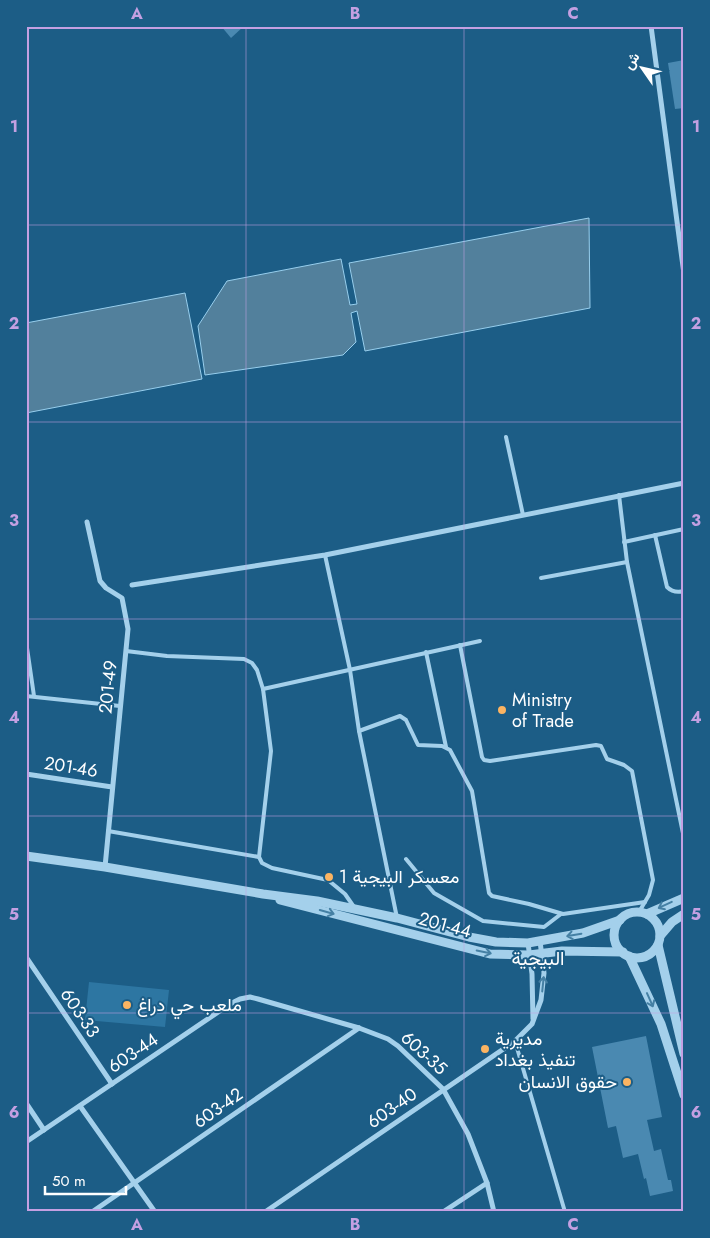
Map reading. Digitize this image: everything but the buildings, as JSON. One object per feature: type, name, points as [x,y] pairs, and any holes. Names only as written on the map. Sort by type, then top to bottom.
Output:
[{"type":"street","points":[[651,26],[684,274]]},
{"type":"street","points":[[132,585],[325,555],[684,483]]},
{"type":"street","name":"201-49","points":[[87,522],[100,581],[106,588],[122,598],[128,629],[105,867]]},
{"type":"street","name":"201-46","points":[[26,774],[112,787]]},
{"type":"street","name":"201-44","points":[[26,856],[317,901],[496,942],[528,943],[540,941],[583,933],[620,920]]},
{"type":"street","name":"201-44","points":[[263,894],[289,903],[490,954],[529,954],[562,951],[626,954]]},
{"type":"street","points":[[684,898],[643,913],[629,913],[620,920],[614,937],[617,945],[626,954],[661,1024],[684,1095]]},
{"type":"street","points":[[643,913],[657,923],[659,941],[684,1054]]},
{"type":"street","points":[[626,954],[643,957],[652,952],[672,922],[684,914]]},
{"type":"street","name":"603-40","points":[[265,1212],[515,1041],[532,1024],[542,1000],[544,973],[540,941]]},
{"type":"street","points":[[528,943],[532,974],[532,1024]]},
{"type":"street","name":"603-33","points":[[26,957],[112,1084]]},
{"type":"street","name":"603-44","points":[[26,1142],[230,1004],[250,997],[258,999]]},
{"type":"street","name":"603-35","points":[[258,999],[360,1028],[388,1039],[398,1046],[443,1089],[468,1134],[487,1183],[494,1212]]},
{"type":"street","name":"603-42","points":[[92,1212],[360,1028]]},
{"type":"street","points":[[26,1103],[44,1130]]},
{"type":"street","points":[[80,1106],[155,1212]]},
{"type":"street","points":[[443,1212],[487,1183]]},
{"type":"lane","points":[[506,437],[523,515]]},
{"type":"lane","points":[[619,495],[627,562],[684,838]]},
{"type":"lane","points":[[624,542],[684,529]]},
{"type":"lane","points":[[655,535],[667,587],[678,593],[684,591]]},
{"type":"lane","points":[[325,555],[350,670],[359,731],[397,918]]},
{"type":"lane","points":[[541,578],[627,562]]},
{"type":"lane","points":[[26,641],[34,696]]},
{"type":"lane","points":[[263,689],[480,641]]},
{"type":"lane","points":[[460,645],[484,760],[490,761],[596,745],[601,746],[607,759],[631,769],[652,873],[652,888],[645,902],[643,913]]},
{"type":"lane","points":[[126,651],[167,656],[244,659],[252,662],[257,670],[263,689],[271,751],[259,857],[262,862],[272,868],[328,880],[345,894],[355,909]]},
{"type":"lane","points":[[426,652],[446,747]]},
{"type":"lane","points":[[26,696],[120,706]]},
{"type":"lane","points":[[359,731],[400,716],[406,720],[418,745],[446,747],[452,752],[472,791],[490,895],[561,914],[645,902]]},
{"type":"lane","points":[[108,831],[259,857]]},
{"type":"lane","points":[[406,859],[434,893],[483,921],[544,926],[561,914]]},
{"type":"lane","points":[[515,1041],[565,1212]]},
{"type":"shaded area","points":[[589,218],[590,308],[365,351],[357,311],[351,313],[356,342],[343,355],[205,375],[198,326],[227,281],[341,259],[350,305],[357,304],[349,263]]},
{"type":"shaded area","points":[[185,293],[202,379],[26,413],[26,323]]},
{"type":"shaded area","name":"ملعب حي دراغ","points":[[89,982],[169,990],[165,1027],[85,1020]]},
{"type":"place","name":"Ministry of Trade","points":[[502,710]]},
{"type":"place","name":"معسكر البيجية 1","points":[[329,877]]},
{"type":"place","name":"ملعب حي دراغ","points":[[127,1005]]},
{"type":"place","name":"مديرية تنفيذ بغداد","points":[[485,1049]]},
{"type":"place","name":"حقوق الانسان","points":[[627,1082]]},
{"type":"district","name":"البيجية","points":[[538,958]]}]
